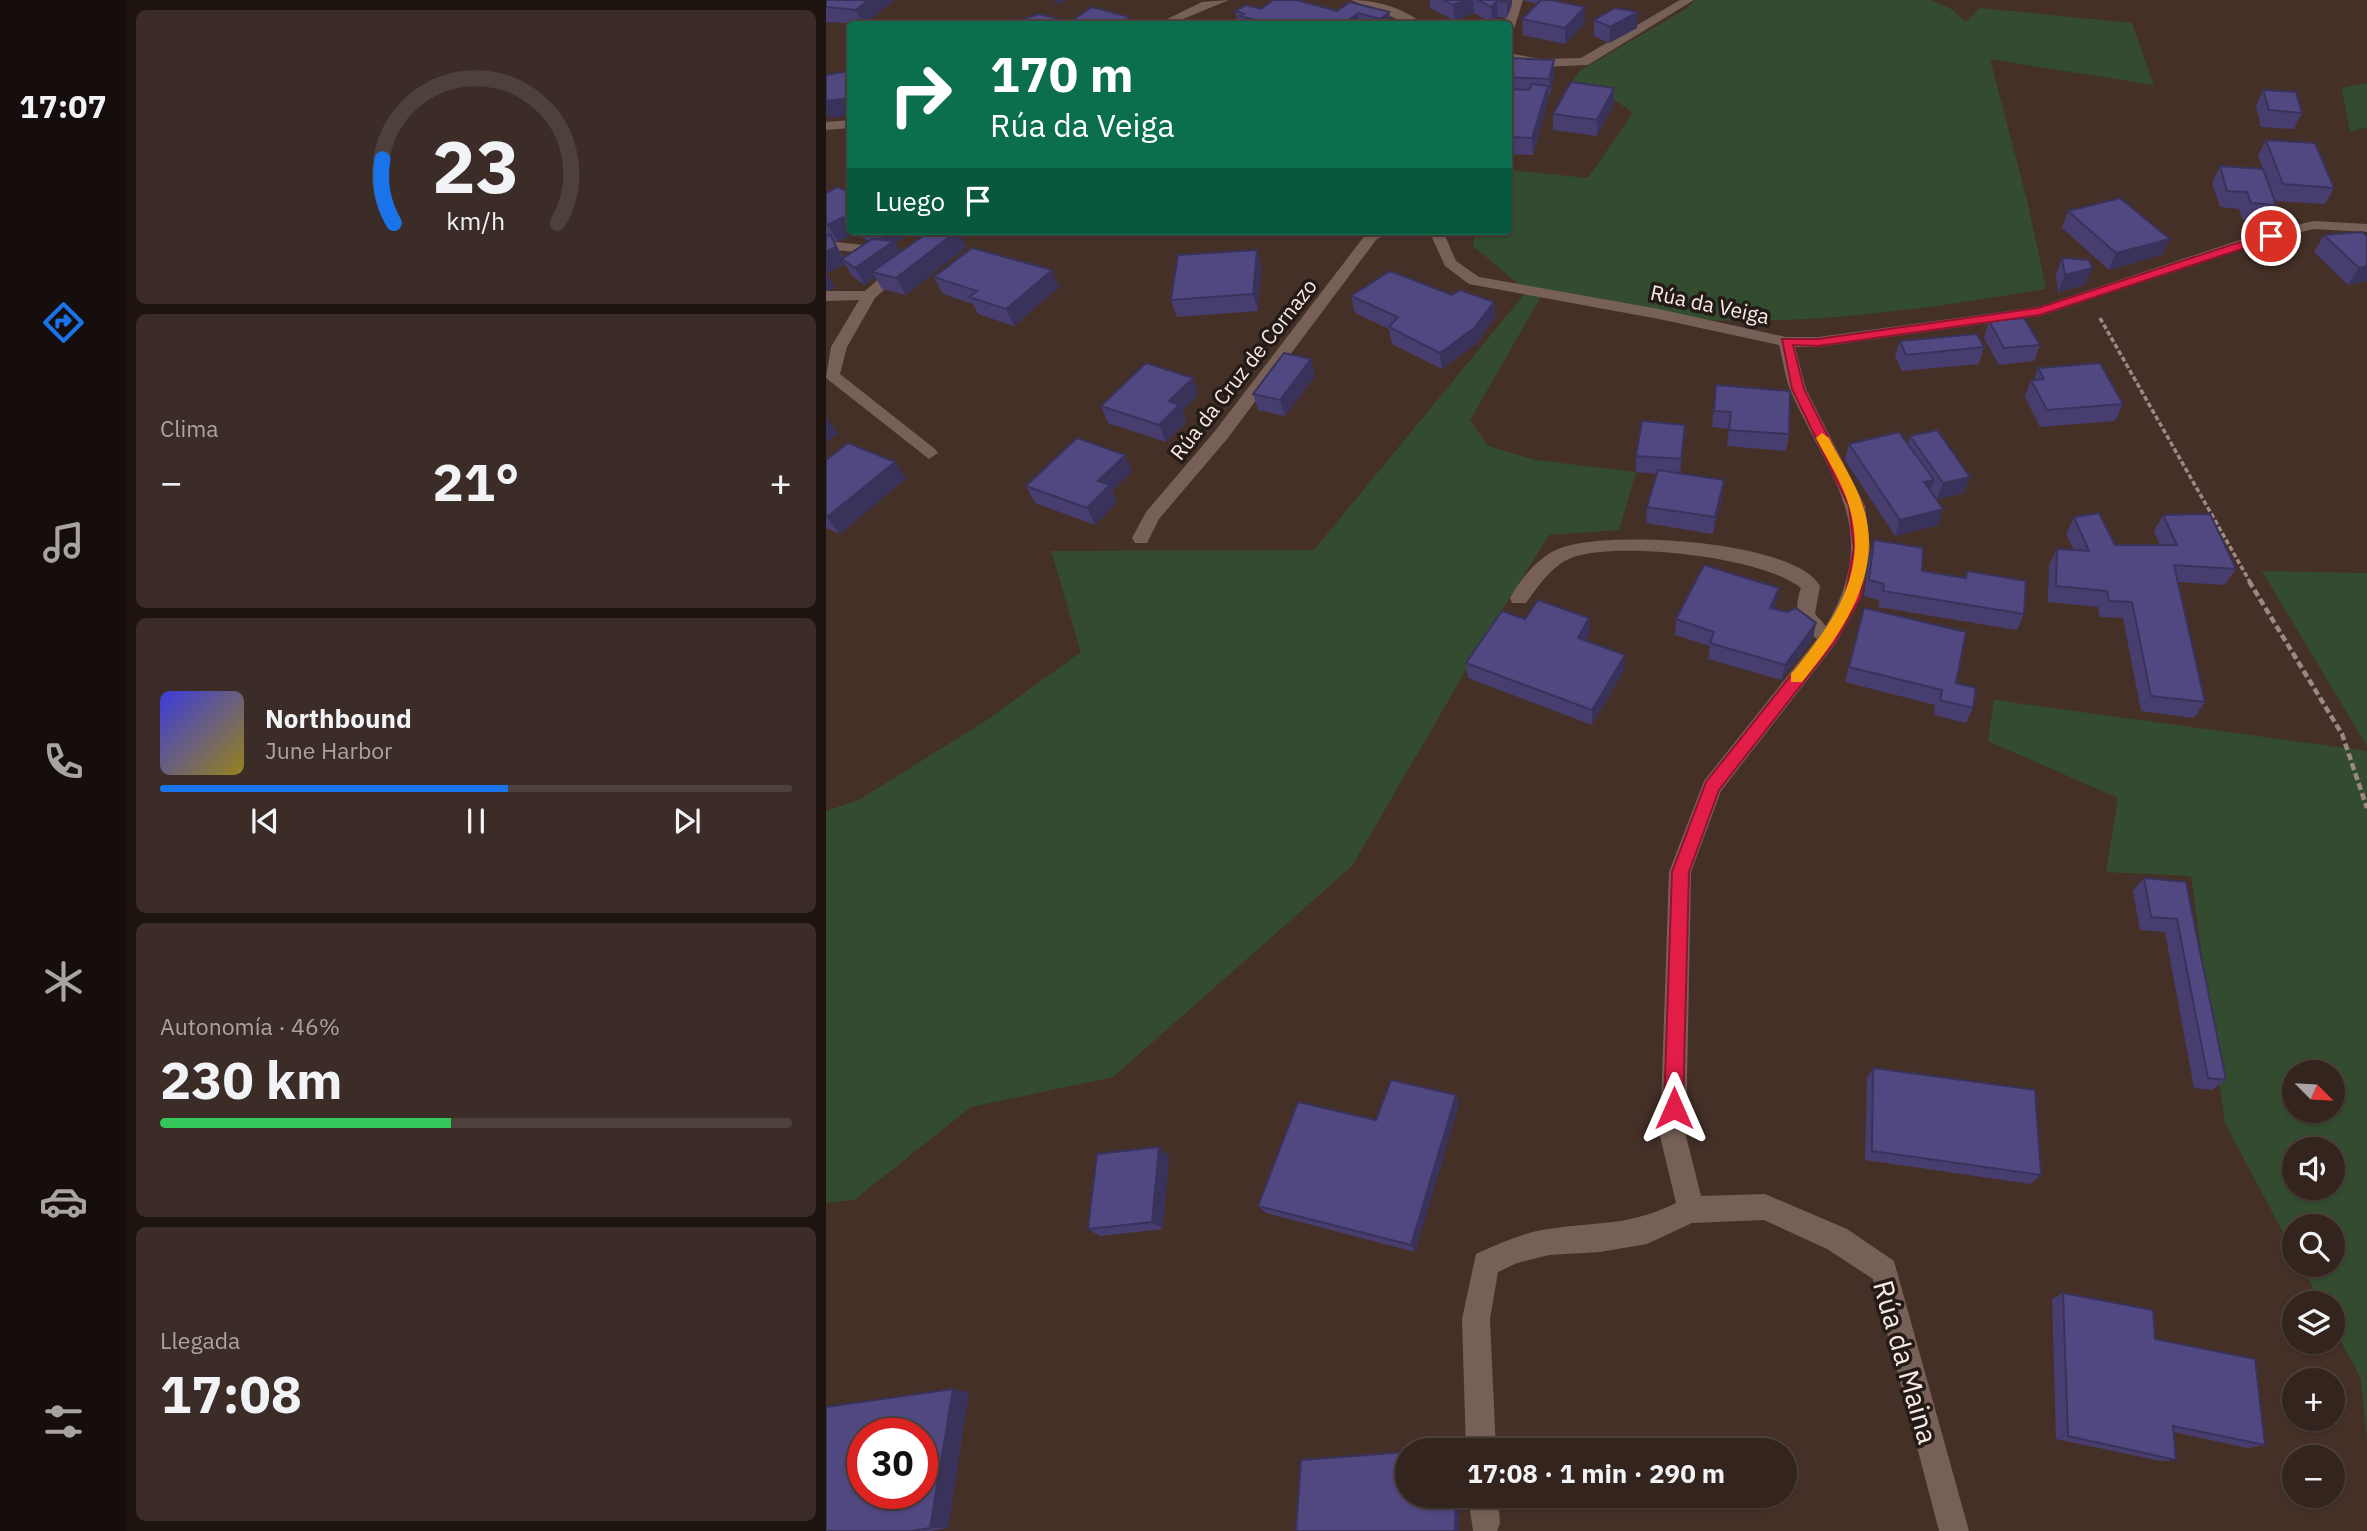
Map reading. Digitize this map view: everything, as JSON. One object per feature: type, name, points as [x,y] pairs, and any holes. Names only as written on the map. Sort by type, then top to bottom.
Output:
[{"type":"street","points":[[1169,21],[1206,4],[1223,0]]},
{"type":"street","points":[[1357,0],[1387,9],[1411,21]]},
{"type":"street","points":[[1510,21],[1517,0]]},
{"type":"street","points":[[1512,58],[1541,63],[1584,62],[1688,0]]},
{"type":"street","points":[[826,127],[847,124]]},
{"type":"street","name":"Rúa da Veiga","points":[[1439,235],[1450,263],[1474,281],[1659,314],[1786,342],[1818,342],[2040,311],[2250,241],[2313,225],[2367,228]]},
{"type":"street","points":[[929,453],[832,375],[839,346],[869,295],[938,235]]},
{"type":"street","name":"Rúa da Cruz de Cornazo","points":[[1141,538],[1152,516],[1221,435],[1375,235]]},
{"type":"street","points":[[826,245],[894,252],[923,248]]},
{"type":"street","points":[[826,296],[869,295]]},
{"type":"street","points":[[1691,1210],[1673,1136],[1681,872],[1712,787],[1829,638],[1852,598],[1861,548],[1856,506],[1798,389],[1786,342]]},
{"type":"street","points":[[1519,598],[1546,565],[1566,552],[1633,544],[1665,547],[1711,553],[1795,574],[1811,586],[1804,610],[1808,623],[1829,638]]},
{"type":"street","name":"Rúa da Maina","points":[[1481,1438],[1476,1319],[1486,1264],[1514,1250],[1549,1242],[1600,1239],[1647,1231],[1691,1210],[1765,1208],[1837,1239],[1884,1271],[1954,1531]]},
{"type":"path","points":[[2087,296],[2265,609],[2342,734],[2367,808]]},
{"type":"green space","points":[[1695,0],[1931,0],[1951,9],[1966,22],[1980,8],[2132,23],[2154,85],[1990,59],[2027,200],[2046,289],[1866,314],[1730,321],[1649,315],[1543,293],[1470,420],[1488,446],[1535,460],[1636,472],[1619,530],[1549,535],[1490,629],[1352,866],[1113,1077],[971,1107],[854,1200],[826,1203],[826,811],[859,800],[987,720],[1081,652],[1051,551],[1314,550],[1527,291],[1473,246],[1474,235],[1512,235],[1512,170],[1588,178],[1633,113],[1617,101],[1564,92],[1581,70],[1686,9]]},
{"type":"green space","points":[[2367,83],[2367,127],[2350,132],[2342,88]]},
{"type":"green space","points":[[2262,571],[2367,573],[2367,746]]},
{"type":"green space","points":[[1994,700],[2367,751],[2367,1440],[2361,1379],[2345,1349],[2345,1291],[2314,1291],[2307,1277],[2345,1277],[2345,1214],[2282,1214],[2282,1230],[2225,1123],[2191,876],[2106,872],[2118,798],[1988,741]]},
{"type":"building","points":[[826,0],[868,0],[856,10],[826,7]]},
{"type":"building","points":[[1273,0],[1296,0],[1337,11],[1350,2],[1389,12],[1380,19],[1358,13],[1347,21],[1260,21],[1240,16],[1244,14],[1235,11],[1246,5],[1261,9]]},
{"type":"building","points":[[1444,0],[1466,0],[1453,5]]},
{"type":"building","points":[[1478,0],[1507,0],[1497,1],[1491,7]]},
{"type":"building","points":[[1541,0],[1585,7],[1565,28],[1522,19]]},
{"type":"building","points":[[1092,7],[1129,17],[1123,21],[1071,21]]},
{"type":"building","points":[[1615,8],[1638,12],[1610,27],[1594,20]]},
{"type":"building","points":[[1039,14],[1066,21],[1017,21]]},
{"type":"building","points":[[1512,58],[1554,60],[1549,79],[1512,77]]},
{"type":"building","points":[[847,72],[847,98],[826,101],[826,75]]},
{"type":"building","points":[[1571,82],[1614,88],[1597,120],[1553,114]]},
{"type":"building","points":[[1532,84],[1548,86],[1532,138],[1512,137],[1512,89],[1529,90]]},
{"type":"building","points":[[2263,90],[2296,92],[2302,113],[2269,110]]},
{"type":"building","points":[[2266,140],[2315,143],[2334,188],[2283,184]]},
{"type":"building","points":[[2220,166],[2263,169],[2276,205],[2251,203],[2247,192],[2227,191]]},
{"type":"building","points":[[837,187],[847,191],[847,219],[843,217],[826,224],[826,193]]},
{"type":"building","points":[[2120,198],[2170,239],[2116,253],[2068,211]]},
{"type":"building","points":[[2362,232],[2367,236],[2367,266],[2359,268],[2324,235]]},
{"type":"building","points":[[831,235],[836,247],[826,252],[826,236]]},
{"type":"building","points":[[924,235],[952,235],[896,278],[872,272]]},
{"type":"building","points":[[872,239],[894,241],[855,268],[842,259]]},
{"type":"building","points":[[972,248],[1052,270],[1006,309],[969,297],[977,291],[934,277]]},
{"type":"building","points":[[1257,250],[1253,294],[1171,300],[1178,255]]},
{"type":"building","points":[[2062,258],[2089,260],[2092,268],[2065,275]]},
{"type":"building","points":[[1390,271],[1452,295],[1460,290],[1494,302],[1474,328],[1440,353],[1389,327],[1398,317],[1351,296]]},
{"type":"building","points":[[2024,318],[2040,345],[2004,348],[1989,321]]},
{"type":"building","points":[[1977,334],[1984,347],[1906,355],[1900,341]]},
{"type":"building","points":[[1284,353],[1311,359],[1280,400],[1253,394]]},
{"type":"building","points":[[1146,363],[1193,378],[1169,401],[1179,405],[1159,425],[1101,406]]},
{"type":"building","points":[[2100,363],[2123,404],[2047,410],[2031,380],[2044,379],[2038,368]]},
{"type":"building","points":[[1716,385],[1790,391],[1789,434],[1729,430],[1731,412],[1714,411]]},
{"type":"building","points":[[1642,421],[1685,425],[1681,459],[1636,456]]},
{"type":"building","points":[[1937,430],[1970,477],[1943,483],[1910,436]]},
{"type":"building","points":[[1899,432],[1934,480],[1924,482],[1943,509],[1900,520],[1849,444]]},
{"type":"building","points":[[1077,438],[1125,455],[1098,481],[1110,485],[1087,508],[1026,486]]},
{"type":"building","points":[[848,443],[895,462],[826,517],[826,460]]},
{"type":"building","points":[[1658,470],[1724,480],[1715,517],[1647,507]]},
{"type":"building","points":[[2099,513],[2115,545],[2177,545],[2163,515],[2210,514],[2236,569],[2174,565],[2205,702],[2151,696],[2132,602],[2109,601],[2107,591],[2056,586],[2057,549],[2089,551],[2074,517]]},
{"type":"building","points":[[1874,540],[1923,548],[1922,571],[1966,578],[1967,571],[2026,581],[2024,614],[1883,591],[1884,584],[1869,580]]},
{"type":"building","points":[[1704,565],[1779,588],[1770,608],[1787,612],[1796,608],[1816,623],[1785,665],[1710,643],[1714,632],[1676,619]]},
{"type":"building","points":[[1538,600],[1589,618],[1578,638],[1625,655],[1592,710],[1466,663],[1502,611],[1525,619]]},
{"type":"building","points":[[1864,608],[1966,632],[1956,683],[1976,688],[1973,708],[1940,700],[1942,690],[1849,667]]},
{"type":"building","points":[[2144,878],[2186,882],[2226,1080],[2208,1078],[2177,919],[2151,917]]},
{"type":"building","points":[[1873,1068],[2035,1090],[2041,1175],[1872,1151]]},
{"type":"building","points":[[1391,1080],[1456,1095],[1411,1245],[1258,1206],[1298,1102],[1376,1120]]},
{"type":"building","points":[[1159,1147],[1152,1222],[1088,1229],[1097,1154]]},
{"type":"building","points":[[2063,1293],[2153,1310],[2155,1339],[2255,1359],[2265,1445],[2173,1426],[2176,1460],[2068,1436]]},
{"type":"building","points":[[953,1389],[938,1480],[938,1418],[847,1418],[847,1509],[933,1509],[930,1528],[912,1531],[826,1531],[826,1407]]},
{"type":"building","points":[[1395,1453],[1395,1508],[1456,1508],[1455,1531],[1296,1531],[1301,1460]]},
{"type":"slow traffic","points":[[1797,678],[1829,638],[1852,598],[1861,548],[1856,506],[1822,438]]},
{"type":"route","points":[[1674,1108],[1681,872],[1712,787],[1761,728],[1787,690],[1829,638],[1852,598],[1861,548],[1856,506],[1798,389],[1786,342],[1818,342],[2040,311],[2271,236]]}]
